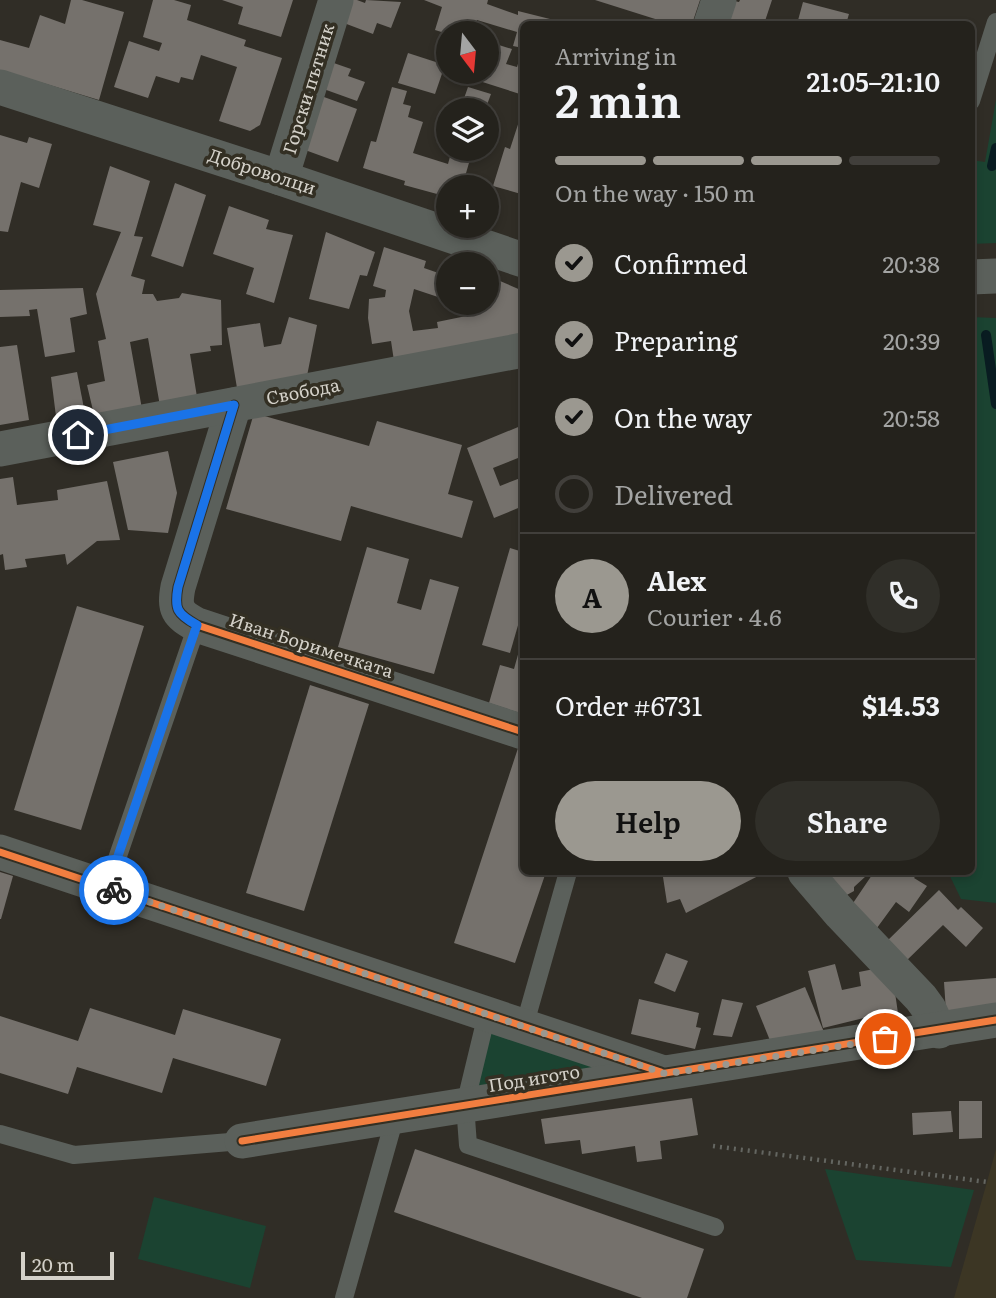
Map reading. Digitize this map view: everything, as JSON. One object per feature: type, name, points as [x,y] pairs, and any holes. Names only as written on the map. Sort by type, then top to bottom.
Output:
[{"type":"street","name":"Горски пътник","points":[[281,178],[337,0]]},
{"type":"street","points":[[712,21],[719,0]]},
{"type":"street","name":"Доброволци","points":[[0,87],[520,259]]},
{"type":"street","points":[[975,277],[996,276]]},
{"type":"street","name":"Свобода","points":[[0,449],[520,351]]},
{"type":"street","points":[[197,625],[182,616],[175,603],[234,405]]},
{"type":"street","name":"Иван Боримечката","points":[[197,625],[520,731]]},
{"type":"street","points":[[0,852],[666,1074]]},
{"type":"street","points":[[808,875],[921,998],[939,1031]]},
{"type":"street","name":"Под игото","points":[[242,1141],[996,1020]]},
{"type":"lane","points":[[975,88],[996,22]]},
{"type":"lane","points":[[107,888],[197,625]]},
{"type":"lane","points":[[524,1027],[567,875]]},
{"type":"lane","points":[[487,1014],[464,1105],[468,1145],[715,1227]]},
{"type":"lane","points":[[344,1298],[396,1117]]},
{"type":"lane","name":"Под игото","points":[[0,1134],[74,1155],[242,1141]]},
{"type":"path","points":[[713,1146],[987,1182]]},
{"type":"shaded area","points":[[996,1149],[996,1298],[954,1298],[987,1182]]},
{"type":"green space","points":[[996,100],[996,243],[975,244],[975,161],[985,162]]},
{"type":"green space","points":[[975,317],[996,318],[996,903],[961,899],[949,875],[975,875]]},
{"type":"green space","points":[[487,1014],[666,1074],[465,1105]]},
{"type":"green space","points":[[825,1169],[974,1190],[951,1267],[856,1260]]},
{"type":"green space","points":[[154,1197],[266,1226],[250,1288],[138,1259]]},
{"type":"building","points":[[71,0],[82,0],[124,12],[99,100],[0,70],[0,40],[29,48],[40,15],[65,24]]},
{"type":"building","points":[[153,0],[174,0],[191,5],[187,20],[246,40],[244,46],[282,58],[260,125],[250,131],[219,121],[237,67],[201,55],[193,80],[181,77],[179,83],[156,76],[148,98],[114,87],[129,41],[159,51],[162,43],[143,37]]},
{"type":"building","points":[[222,0],[293,0],[281,37],[238,24],[243,7]]},
{"type":"building","points":[[343,0],[365,3],[366,0],[401,2],[391,28],[377,23],[373,34],[336,20]]},
{"type":"building","points":[[424,0],[488,0],[487,4],[518,15],[518,11],[558,21],[520,21],[520,47],[513,46],[517,32],[499,27],[499,21],[438,21],[442,7]]},
{"type":"building","points":[[595,0],[700,0],[693,21],[662,21]]},
{"type":"building","points":[[729,0],[772,0],[765,21],[727,21]]},
{"type":"building","points":[[803,2],[849,14],[847,21],[798,21]]},
{"type":"building","points":[[499,45],[512,49],[506,64],[517,67],[520,57],[520,94],[489,84],[499,84]]},
{"type":"building","points":[[408,53],[436,62],[436,84],[438,84],[435,94],[398,83]]},
{"type":"building","points":[[328,61],[351,69],[348,76],[365,82],[357,101],[318,87]]},
{"type":"building","points":[[392,87],[407,91],[403,104],[411,106],[408,117],[423,122],[413,153],[448,164],[449,161],[470,161],[465,175],[436,175],[436,194],[404,185],[405,181],[363,168],[371,141],[376,142]]},
{"type":"building","points":[[468,87],[491,94],[490,98],[464,98]]},
{"type":"building","points":[[313,93],[357,109],[338,162],[294,146]]},
{"type":"building","points":[[520,118],[520,194],[499,188],[499,175],[496,175],[505,147],[510,149]]},
{"type":"building","points":[[0,135],[27,143],[29,137],[52,144],[39,188],[21,182],[8,232],[0,231]]},
{"type":"building","points":[[110,166],[150,181],[134,236],[143,237],[131,276],[145,280],[142,294],[153,294],[157,301],[179,298],[182,293],[221,300],[222,345],[210,346],[211,351],[190,354],[197,397],[160,406],[148,338],[130,342],[142,409],[95,419],[87,385],[105,381],[98,341],[106,339],[96,294],[121,232],[93,225]]},
{"type":"building","points":[[175,183],[206,195],[183,267],[151,256]]},
{"type":"building","points":[[229,206],[269,220],[266,229],[293,235],[274,303],[246,294],[254,268],[213,254]]},
{"type":"building","points":[[326,232],[375,252],[367,276],[360,275],[349,309],[309,299]]},
{"type":"building","points":[[384,247],[426,261],[424,268],[436,272],[436,296],[414,289],[409,311],[413,331],[438,328],[437,322],[471,315],[499,315],[499,281],[520,290],[520,338],[394,361],[391,341],[372,344],[368,318],[369,299],[385,297],[386,290],[373,286]]},
{"type":"building","points":[[83,288],[87,314],[70,318],[75,352],[45,357],[37,309],[29,310],[30,316],[0,317],[0,290]]},
{"type":"building","points":[[289,317],[317,325],[307,376],[237,388],[227,328],[260,323],[264,347],[281,344]]},
{"type":"building","points":[[17,345],[29,420],[0,425],[0,347]]},
{"type":"building","points":[[77,372],[86,419],[57,424],[51,377]]},
{"type":"building","points":[[254,413],[369,446],[377,421],[462,445],[448,494],[473,501],[462,538],[351,506],[341,541],[226,509]]},
{"type":"building","points":[[520,426],[520,457],[493,468],[500,486],[520,478],[520,507],[494,518],[467,448]]},
{"type":"building","points":[[168,451],[177,493],[168,533],[128,530],[113,462]]},
{"type":"building","points":[[13,477],[17,505],[58,500],[57,490],[107,481],[120,540],[97,541],[67,565],[65,554],[25,559],[27,567],[5,570],[3,554],[0,555],[0,479]]},
{"type":"building","points":[[367,547],[409,559],[397,603],[421,610],[430,579],[459,587],[434,674],[338,647]]},
{"type":"building","points":[[510,548],[520,551],[520,618],[510,653],[482,645]]},
{"type":"building","points":[[77,606],[144,626],[81,830],[14,810]]},
{"type":"building","points":[[520,647],[520,713],[489,703],[500,665],[514,669]]},
{"type":"building","points":[[310,685],[369,704],[304,911],[246,893]]},
{"type":"building","points":[[520,742],[520,875],[545,875],[515,963],[454,943]]},
{"type":"building","points":[[0,872],[13,876],[1,919],[0,919]]},
{"type":"building","points":[[760,875],[686,913],[680,899],[667,903],[663,877]]},
{"type":"building","points":[[820,875],[865,875],[854,887],[854,891],[845,896]]},
{"type":"building","points":[[872,875],[916,875],[914,878],[927,886],[909,912],[896,902],[874,932],[847,912]]},
{"type":"building","points":[[939,890],[958,910],[961,907],[983,928],[966,947],[943,925],[903,964],[884,944]]},
{"type":"building","points":[[666,953],[688,961],[675,992],[654,983]]},
{"type":"building","points":[[835,964],[842,990],[861,986],[859,972],[879,968],[892,972],[899,1020],[873,1024],[872,1016],[823,1028],[808,971]]},
{"type":"building","points":[[996,978],[996,1008],[946,1012],[944,982]]},
{"type":"building","points":[[805,987],[824,1032],[771,1043],[756,1006]]},
{"type":"building","points":[[639,999],[699,1013],[696,1027],[701,1028],[695,1049],[631,1034]]},
{"type":"building","points":[[722,999],[743,1003],[732,1037],[713,1035]]},
{"type":"building","points":[[90,1008],[175,1035],[183,1009],[281,1039],[266,1086],[173,1058],[162,1093],[77,1067],[68,1094],[0,1073],[0,1016],[78,1041]]},
{"type":"building","points":[[692,1098],[698,1135],[660,1141],[662,1159],[637,1162],[635,1146],[582,1154],[580,1140],[545,1144],[541,1119]]},
{"type":"building","points":[[959,1101],[982,1101],[982,1138],[959,1139]]},
{"type":"building","points":[[951,1111],[953,1132],[913,1135],[912,1113]]},
{"type":"building","points":[[415,1149],[704,1249],[687,1298],[642,1298],[394,1212]]},
{"type":"waterway","points":[[992,166],[996,148]]},
{"type":"waterway","points":[[986,335],[996,404]]},
{"type":"cycle path","points":[[234,405],[178,587],[176,601],[181,614],[197,625],[520,731]]},
{"type":"cycle path","points":[[0,852],[661,1072]]},
{"type":"cycle path","points":[[242,1141],[996,1020]]},
{"type":"way so far","points":[[114,890],[666,1074],[885,1039]]},
{"type":"route","points":[[78,435],[234,405],[175,603],[182,616],[197,625],[107,888],[114,890]]}]
